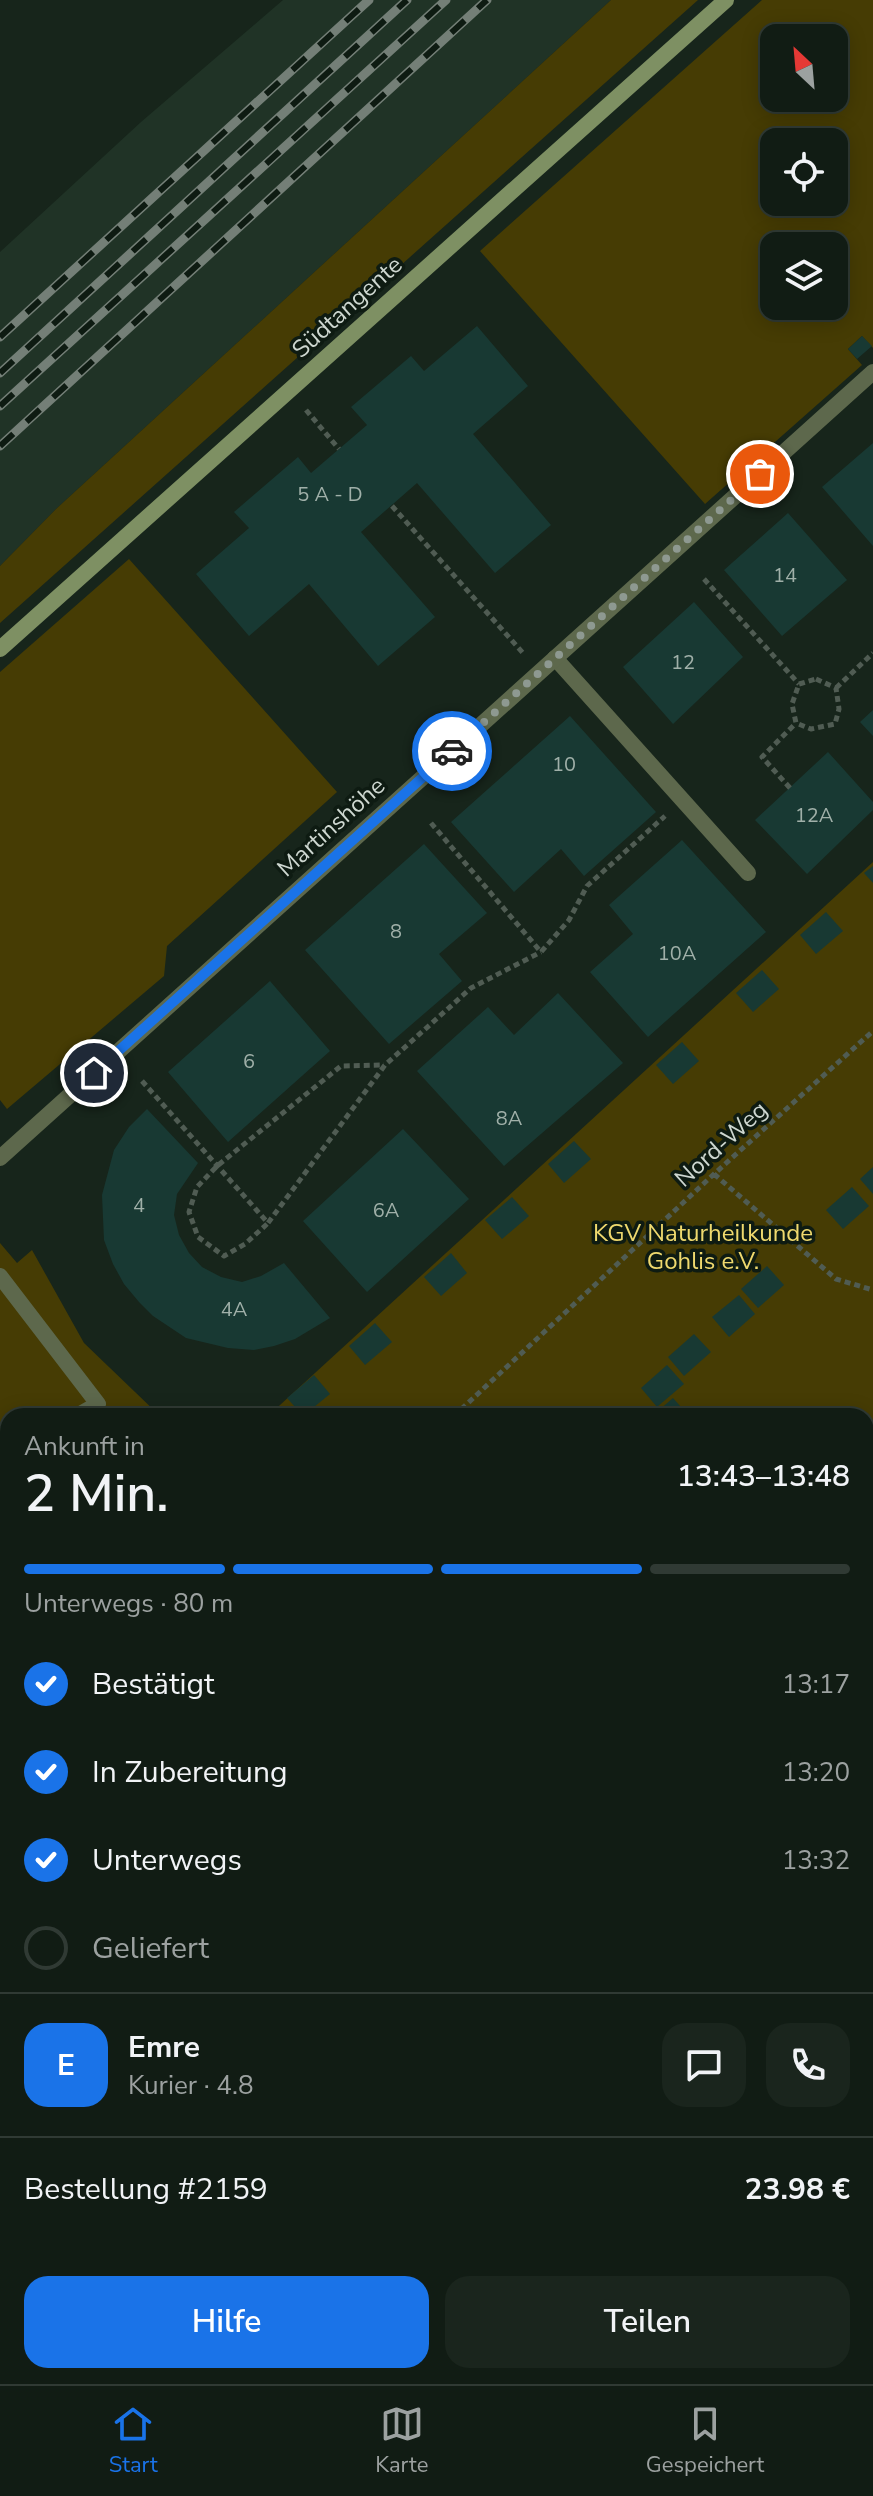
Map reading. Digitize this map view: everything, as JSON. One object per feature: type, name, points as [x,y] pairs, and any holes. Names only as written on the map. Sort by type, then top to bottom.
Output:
[{"type":"street","name":"Südtangente","points":[[0,649],[726,0]]},
{"type":"street","name":"Martinshöhe","points":[[0,1158],[873,372]]},
{"type":"street","points":[[555,658],[748,873]]},
{"type":"street","points":[[0,1276],[98,1404],[91,1408]]},
{"type":"path","points":[[289,391],[339,449]]},
{"type":"path","points":[[392,506],[540,672]]},
{"type":"path","points":[[704,579],[799,684]]},
{"type":"path","points":[[836,688],[873,653]]},
{"type":"path","points":[[799,684],[816,679],[836,688]]},
{"type":"path","points":[[796,723],[792,704],[799,684]]},
{"type":"path","points":[[796,723],[811,729],[835,724],[839,709],[836,688]]},
{"type":"path","points":[[790,788],[762,757],[796,723]]},
{"type":"path","points":[[385,1065],[341,1066],[217,1166],[197,1187],[189,1212],[198,1237],[224,1256],[245,1244],[268,1223],[385,1065],[471,988],[541,952],[569,920],[587,886],[682,800]]},
{"type":"path","points":[[431,823],[541,952]]},
{"type":"path","name":"Nord-Weg","points":[[463,1408],[873,1031]]},
{"type":"path","points":[[142,1081],[268,1223]]},
{"type":"path","points":[[714,1174],[836,1279],[873,1290]]},
{"type":"shaded area","points":[[283,0],[611,0],[56,509],[0,566],[0,252],[141,122]]},
{"type":"green space","points":[[611,0],[698,0],[0,623],[0,566],[56,509]]},
{"type":"green space","points":[[762,0],[873,0],[873,348],[862,336],[848,349],[862,365],[705,504],[480,251]]},
{"type":"green space","points":[[129,559],[337,792],[167,946],[164,976],[7,1109],[0,1100],[0,672]]},
{"type":"green space","name":"KGV Naturheilkunde Gohlis e.V.","points":[[873,862],[873,1408],[277,1408]]},
{"type":"green space","points":[[0,1243],[17,1263],[32,1250],[84,1343],[152,1408],[0,1408]]},
{"type":"building","points":[[477,326],[528,386],[473,434],[551,525],[495,573],[417,483],[361,532],[435,617],[378,666],[309,584],[249,636],[196,574],[249,528],[234,512],[298,457],[311,473],[367,425],[351,407],[411,356],[424,371]]},
{"type":"building","points":[[862,336],[872,346],[857,359],[848,349]]},
{"type":"building","points":[[873,443],[873,546],[822,487]]},
{"type":"building","points":[[788,513],[847,580],[782,636],[724,570]]},
{"type":"building","points":[[694,602],[743,657],[673,724],[623,667]]},
{"type":"building","points":[[873,710],[873,736],[860,722]]},
{"type":"building","points":[[570,716],[656,812],[584,876],[561,849],[514,892],[451,822]]},
{"type":"building","points":[[828,752],[873,802],[873,810],[807,874],[755,820]]},
{"type":"building","points":[[682,840],[766,932],[648,1037],[590,972],[633,934],[609,905]]},
{"type":"building","points":[[424,844],[487,913],[439,954],[462,981],[389,1044],[305,950]]},
{"type":"building","points":[[873,866],[873,883],[864,873]]},
{"type":"building","points":[[826,912],[843,931],[816,954],[800,935]]},
{"type":"building","points":[[762,970],[779,989],[753,1012],[736,993]]},
{"type":"building","points":[[270,981],[330,1051],[228,1142],[168,1072]]},
{"type":"building","points":[[558,993],[623,1063],[504,1166],[417,1071],[488,1007],[514,1035]]},
{"type":"building","points":[[682,1042],[699,1061],[673,1084],[656,1065]]},
{"type":"building","points":[[147,1109],[198,1163],[177,1194],[174,1215],[179,1235],[189,1253],[202,1267],[221,1277],[242,1282],[284,1263],[330,1318],[295,1339],[274,1346],[254,1350],[228,1348],[186,1338],[153,1316],[139,1302],[124,1284],[104,1240],[102,1195],[114,1150],[129,1127]]},
{"type":"building","points":[[403,1129],[469,1199],[367,1292],[303,1221]]},
{"type":"building","points":[[574,1141],[591,1159],[564,1183],[548,1164]]},
{"type":"building","points":[[873,1167],[873,1194],[860,1179]]},
{"type":"building","points":[[852,1187],[869,1206],[843,1229],[826,1210]]},
{"type":"building","points":[[512,1197],[529,1216],[502,1239],[485,1220]]},
{"type":"building","points":[[451,1253],[467,1273],[441,1296],[424,1277]]},
{"type":"building","points":[[767,1266],[784,1285],[758,1308],[741,1289]]},
{"type":"building","points":[[739,1295],[755,1314],[729,1337],[712,1317]]},
{"type":"building","points":[[375,1323],[392,1342],[365,1365],[349,1346]]},
{"type":"building","points":[[694,1334],[711,1352],[684,1376],[668,1357]]},
{"type":"building","points":[[667,1365],[684,1384],[657,1407],[641,1388]]},
{"type":"building","points":[[314,1375],[330,1394],[313,1408],[296,1408],[287,1398]]},
{"type":"building","points":[[673,1398],[682,1408],[661,1408]]},
{"type":"railway","points":[[0,337],[369,0]]},
{"type":"railway","points":[[0,373],[407,0]]},
{"type":"railway","points":[[0,406],[446,0]]},
{"type":"railway","points":[[0,446],[487,0]]},
{"type":"way so far","points":[[452,751],[760,474]]},
{"type":"route","points":[[94,1073],[452,751]]}]
